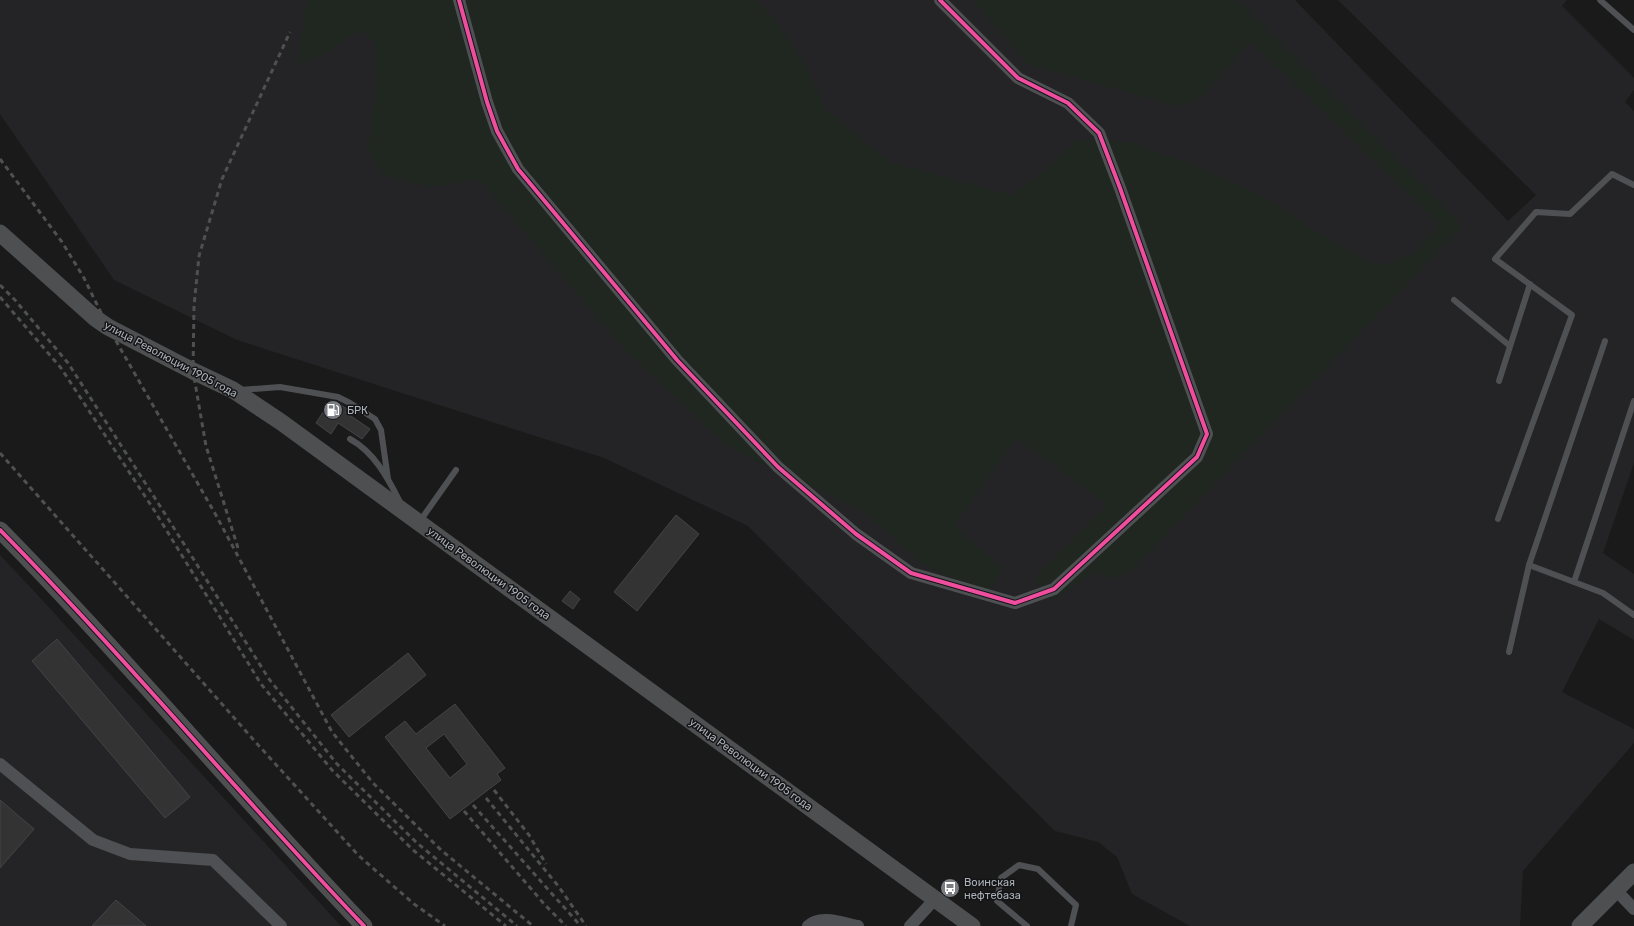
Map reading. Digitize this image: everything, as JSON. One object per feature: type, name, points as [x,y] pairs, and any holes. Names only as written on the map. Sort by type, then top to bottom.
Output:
[{"type":"main road","name":"улица Революции 1905 года","points":[[0,233],[95,318],[108,327],[233,390],[281,422],[972,926]]},
{"type":"main road","points":[[0,530],[61,592],[310,870],[364,926]]},
{"type":"main road","points":[[1580,926],[1634,872]]},
{"type":"street","points":[[459,0],[487,102],[497,131],[518,169],[677,360],[778,467],[856,534],[911,573],[1015,603],[1054,589],[1197,457],[1207,434],[1099,133],[1068,103],[1018,78],[940,0]]},
{"type":"street","points":[[0,764],[93,840],[130,854],[213,860],[281,926]]},
{"type":"street","points":[[1616,890],[1634,908]]},
{"type":"street","points":[[910,926],[935,899]]},
{"type":"street","points":[[808,926],[813,922],[823,920],[858,926]]},
{"type":"lane","points":[[1600,0],[1634,30]]},
{"type":"lane","points":[[1498,519],[1572,315],[1496,260],[1536,212],[1570,214],[1612,174],[1634,184]]},
{"type":"lane","points":[[1499,381],[1530,284]]},
{"type":"lane","points":[[1454,300],[1510,346]]},
{"type":"lane","points":[[1510,652],[1529,566],[1606,341]]},
{"type":"lane","points":[[233,390],[280,387],[338,397],[350,403],[375,419],[381,430],[388,479]]},
{"type":"lane","points":[[1574,582],[1634,401]]},
{"type":"lane","points":[[350,439],[369,453],[388,479],[405,513]]},
{"type":"lane","points":[[419,523],[456,470]]},
{"type":"lane","points":[[1529,566],[1603,593],[1634,615]]},
{"type":"lane","points":[[1027,926],[997,901],[1001,878],[1019,865],[1038,869],[1076,904],[1071,926]]},
{"type":"shaded area","points":[[0,0],[1295,0],[1508,221],[1536,195],[1338,0],[1567,0],[1562,6],[1634,78],[1634,90],[1625,102],[1634,111],[1634,463],[1603,553],[1634,574],[1634,640],[1599,619],[1562,692],[1634,729],[1634,743],[1523,871],[1520,926],[1190,926],[1132,894],[1117,857],[1098,842],[1055,831],[748,526],[604,458],[237,340],[114,280],[0,114]]},
{"type":"shaded area","points":[[307,0],[755,0],[770,14],[804,62],[826,110],[890,162],[1011,195],[1043,172],[1077,140],[1131,142],[1199,167],[1268,199],[1322,235],[1377,266],[1414,254],[1439,224],[1250,41],[1200,99],[1177,106],[1027,64],[973,0],[1238,0],[1463,226],[1133,569],[1111,580],[1098,571],[1052,600],[1034,578],[1107,505],[1016,438],[954,526],[1004,569],[987,595],[922,564],[865,512],[729,448],[622,347],[479,179],[431,187],[385,176],[368,151],[376,85],[374,42],[359,30],[322,56],[297,64]]},
{"type":"shaded area","points":[[0,555],[32,589],[341,926],[0,926]]},
{"type":"building","points":[[331,400],[347,409],[345,412],[370,429],[362,439],[338,423],[331,434],[316,423]]},
{"type":"building","points":[[676,515],[699,534],[637,611],[614,592]]},
{"type":"building","points":[[570,591],[580,599],[573,609],[562,601]]},
{"type":"building","points":[[57,639],[190,797],[165,818],[32,661]]},
{"type":"building","points":[[408,653],[426,675],[349,737],[331,715]]},
{"type":"building","points":[[455,704],[505,768],[497,774],[501,780],[450,819],[385,737],[405,721],[416,734]],"holes":[[[444,734],[467,764],[450,778],[426,748]]]},
{"type":"building","points":[[0,800],[34,829],[0,868]]},
{"type":"building","points":[[116,900],[146,926],[92,926]]},
{"type":"railway","points":[[238,548],[206,446],[193,371],[194,306],[199,256],[222,179],[290,32]]},
{"type":"railway","points":[[0,159],[62,242],[84,278],[108,327],[217,517],[332,732],[373,783],[441,850],[533,926]]},
{"type":"railway","points":[[0,285],[15,300],[68,363],[269,679],[337,764],[417,843],[517,926]]},
{"type":"railway","points":[[0,297],[61,368],[154,510],[261,684],[332,770],[413,850],[506,926]]},
{"type":"railway","points":[[0,453],[260,747],[359,856],[414,904],[445,926]]},
{"type":"railway","points":[[494,790],[529,835],[546,864]]},
{"type":"railway","points":[[486,798],[559,887],[586,926]]},
{"type":"railway","points":[[473,805],[578,923]]},
{"type":"railway","points":[[464,811],[545,905],[566,926]]},
{"type":"cycle path","points":[[459,0],[487,102],[497,131],[518,169],[677,360],[778,467],[856,534],[911,573],[1015,603],[1054,589],[1197,457],[1207,434],[1099,133],[1068,103],[1018,78],[940,0]]},
{"type":"cycle path","points":[[0,530],[93,628],[364,926]]},
{"type":"place","name":"БРК","points":[[333,410]]},
{"type":"place","name":"Воинская нефтебаза","points":[[950,888]]}]
